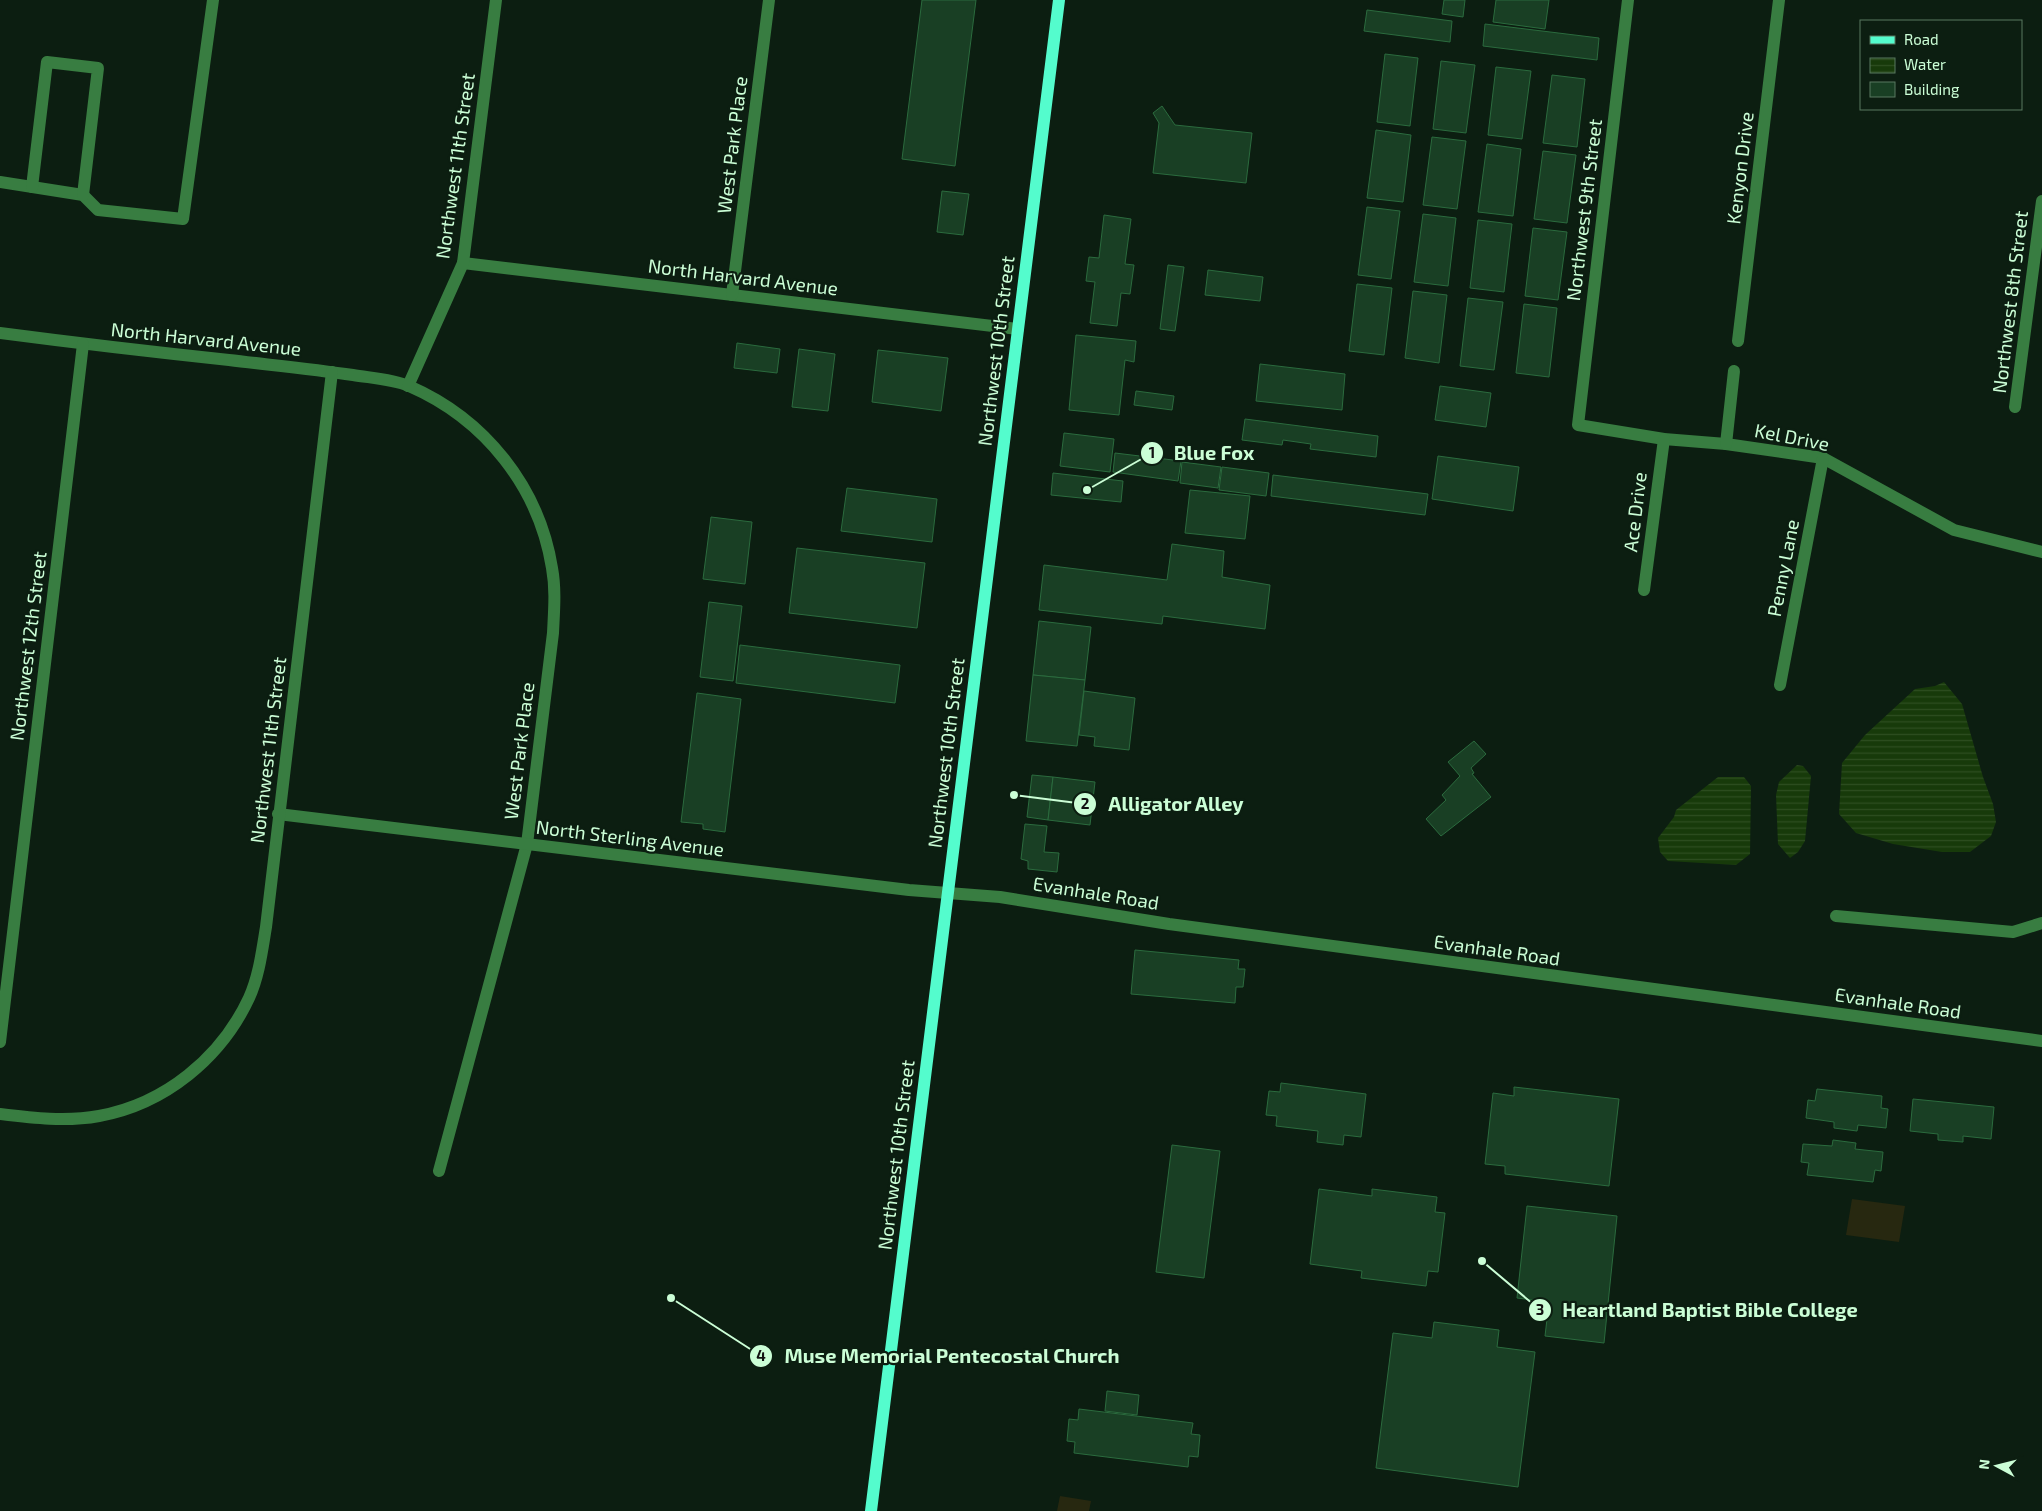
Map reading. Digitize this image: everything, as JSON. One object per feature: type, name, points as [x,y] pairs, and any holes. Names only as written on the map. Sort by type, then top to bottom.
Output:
[{"type":"main road","name":"Northwest 10th Street","points":[[871,1511],[1059,0]]},
{"type":"street","points":[[0,182],[82,195],[98,210],[183,219],[213,0]]},
{"type":"street","name":"Northwest 11th Street","points":[[408,386],[463,263],[496,0]]},
{"type":"street","name":"West Park Place","points":[[732,295],[769,0]]},
{"type":"street","name":"Northwest 9th Street","points":[[1578,425],[1628,0]]},
{"type":"street","name":"Kenyon Drive","points":[[1738,341],[1779,0]]},
{"type":"street","points":[[32,187],[48,62],[98,68],[82,195]]},
{"type":"street","name":"Northwest 8th Street","points":[[2015,407],[2042,201]]},
{"type":"street","name":"North Harvard Avenue","points":[[463,263],[1018,328]]},
{"type":"street","name":"North Harvard Avenue","points":[[0,333],[332,372],[408,386]]},
{"type":"street","name":"Northwest 12th Street","points":[[0,1042],[83,344]]},
{"type":"street","points":[[1726,444],[1734,371]]},
{"type":"street","name":"Northwest 11th Street","points":[[0,1114],[38,1119],[97,1116],[122,1111],[160,1094],[197,1069],[234,1027],[250,996],[259,965],[266,928],[278,814],[332,372]]},
{"type":"street","name":"West Park Place","points":[[408,386],[464,419],[488,439],[508,462],[523,485],[535,509],[546,539],[555,599],[527,844],[439,1171]]},
{"type":"street","name":"Kel Drive","points":[[1578,425],[1664,439],[1726,444],[1824,458],[1954,530],[2042,552]]},
{"type":"street","name":"Ace Drive","points":[[1644,590],[1664,439]]},
{"type":"street","name":"Penny Lane","points":[[1780,685],[1824,458]]},
{"type":"street","name":"North Sterling Avenue","points":[[278,814],[909,890],[948,892]]},
{"type":"street","name":"Evanhale Road","points":[[948,892],[1000,896],[1188,927],[2042,1041]]},
{"type":"street","points":[[1836,916],[2013,932],[2042,923]]},
{"type":"shaded area","points":[[1852,1199],[1905,1206],[1899,1242],[1846,1235]]},
{"type":"shaded area","points":[[1060,1496],[1091,1501],[1089,1511],[1057,1511]]},
{"type":"water","points":[[1944,682],[1962,704],[1983,777],[1993,804],[1996,822],[1991,836],[1970,852],[1942,852],[1893,844],[1856,833],[1839,814],[1842,763],[1865,735],[1915,689],[1935,686]]},
{"type":"water","points":[[1797,765],[1803,766],[1811,776],[1805,841],[1798,852],[1790,858],[1778,844],[1776,795],[1779,782]]},
{"type":"water","points":[[1718,777],[1744,777],[1751,786],[1750,854],[1736,865],[1668,861],[1660,852],[1658,838],[1674,817],[1676,810]]},
{"type":"building","points":[[922,0],[976,0],[955,166],[902,159]]},
{"type":"building","points":[[1444,0],[1465,0],[1463,17],[1442,14]]},
{"type":"building","points":[[1496,0],[1549,0],[1545,29],[1493,22]]},
{"type":"building","points":[[1367,10],[1452,21],[1450,42],[1364,31]]},
{"type":"building","points":[[1485,24],[1599,38],[1597,60],[1483,46]]},
{"type":"building","points":[[1385,54],[1418,58],[1410,126],[1377,122]]},
{"type":"building","points":[[1441,61],[1475,65],[1466,133],[1433,129]]},
{"type":"building","points":[[1496,67],[1531,71],[1522,139],[1488,135]]},
{"type":"building","points":[[1552,75],[1585,79],[1577,147],[1543,143]]},
{"type":"building","points":[[1162,106],[1175,125],[1252,133],[1246,183],[1153,173],[1159,123],[1153,113]]},
{"type":"building","points":[[1376,130],[1411,135],[1403,202],[1367,198]]},
{"type":"building","points":[[1432,137],[1466,141],[1457,209],[1423,205]]},
{"type":"building","points":[[1487,144],[1521,149],[1513,216],[1478,212]]},
{"type":"building","points":[[1543,151],[1576,155],[1567,223],[1534,219]]},
{"type":"building","points":[[942,191],[969,194],[963,235],[937,232]]},
{"type":"building","points":[[1367,207],[1400,211],[1391,279],[1358,275]]},
{"type":"building","points":[[1423,214],[1456,218],[1448,286],[1414,282]]},
{"type":"building","points":[[1104,215],[1131,219],[1125,264],[1134,265],[1130,294],[1121,293],[1117,326],[1090,323],[1095,282],[1086,281],[1089,257],[1099,258]]},
{"type":"building","points":[[1478,220],[1512,224],[1504,292],[1470,288]]},
{"type":"building","points":[[1533,228],[1567,232],[1558,300],[1525,296]]},
{"type":"building","points":[[1168,265],[1184,267],[1175,331],[1160,329]]},
{"type":"building","points":[[1208,270],[1263,277],[1260,301],[1205,295]]},
{"type":"building","points":[[1357,284],[1392,288],[1384,355],[1349,351]]},
{"type":"building","points":[[1413,291],[1447,295],[1439,363],[1405,358]]},
{"type":"building","points":[[1468,298],[1503,302],[1494,370],[1460,366]]},
{"type":"building","points":[[1524,304],[1557,308],[1549,377],[1516,373]]},
{"type":"building","points":[[1076,335],[1136,341],[1134,362],[1125,360],[1119,415],[1069,410]]},
{"type":"building","points":[[737,343],[780,349],[777,373],[734,368]]},
{"type":"building","points":[[799,349],[835,354],[828,411],[792,407]]},
{"type":"building","points":[[878,350],[948,358],[941,411],[872,402]]},
{"type":"building","points":[[1260,364],[1345,374],[1342,410],[1256,401]]},
{"type":"building","points":[[1440,386],[1491,393],[1486,427],[1435,420]]},
{"type":"building","points":[[1136,391],[1174,396],[1172,410],[1134,405]]},
{"type":"building","points":[[1245,419],[1378,436],[1376,457],[1310,449],[1311,444],[1283,440],[1282,445],[1242,440]]},
{"type":"building","points":[[1064,433],[1114,439],[1110,472],[1060,466]]},
{"type":"building","points":[[1115,453],[1181,461],[1178,481],[1113,472]]},
{"type":"building","points":[[1438,456],[1519,467],[1513,511],[1432,499]]},
{"type":"building","points":[[1182,462],[1221,467],[1218,488],[1180,483]]},
{"type":"building","points":[[1222,467],[1269,473],[1266,496],[1219,490]]},
{"type":"building","points":[[1053,473],[1123,481],[1121,502],[1051,495]]},
{"type":"building","points":[[1273,475],[1428,494],[1425,515],[1271,496]]},
{"type":"building","points":[[847,488],[937,499],[932,542],[841,531]]},
{"type":"building","points":[[1190,490],[1250,496],[1245,539],[1185,533]]},
{"type":"building","points":[[711,517],[752,522],[745,584],[703,579]]},
{"type":"building","points":[[1172,544],[1224,551],[1222,577],[1270,585],[1265,629],[1163,616],[1162,624],[1039,610],[1044,565],[1167,580]]},
{"type":"building","points":[[797,548],[925,563],[917,628],[789,613]]},
{"type":"building","points":[[709,602],[742,606],[733,681],[700,677]]},
{"type":"building","points":[[1039,621],[1091,627],[1085,680],[1033,675]]},
{"type":"building","points":[[740,645],[900,665],[895,703],[736,683]]},
{"type":"building","points":[[1033,675],[1085,680],[1077,746],[1026,741]]},
{"type":"building","points":[[1084,691],[1135,698],[1129,750],[1094,746],[1095,737],[1079,735]]},
{"type":"building","points":[[697,693],[741,699],[725,832],[703,829],[703,824],[681,822]]},
{"type":"building","points":[[1474,741],[1486,754],[1471,768],[1474,773],[1472,774],[1491,797],[1441,836],[1426,819],[1446,800],[1442,795],[1460,776],[1448,762]]},
{"type":"building","points":[[1032,775],[1053,777],[1048,820],[1027,817]]},
{"type":"building","points":[[1053,777],[1095,782],[1090,825],[1048,820]]},
{"type":"building","points":[[1025,824],[1047,826],[1044,852],[1059,853],[1057,872],[1028,869],[1028,861],[1021,859]]},
{"type":"building","points":[[1135,950],[1239,960],[1238,969],[1245,969],[1243,987],[1236,987],[1235,1003],[1131,994]]},
{"type":"building","points":[[1281,1083],[1366,1094],[1361,1137],[1344,1135],[1343,1145],[1317,1142],[1318,1131],[1276,1126],[1277,1116],[1266,1115],[1269,1091],[1280,1092]]},
{"type":"building","points":[[1514,1087],[1619,1099],[1609,1186],[1505,1174],[1505,1166],[1485,1164],[1493,1093],[1514,1096]]},
{"type":"building","points":[[1817,1089],[1882,1096],[1881,1108],[1888,1109],[1886,1128],[1858,1125],[1857,1131],[1834,1128],[1834,1122],[1806,1118],[1808,1100],[1815,1101]]},
{"type":"building","points":[[1913,1099],[1994,1107],[1991,1139],[1963,1136],[1963,1142],[1938,1140],[1938,1134],[1910,1131]]},
{"type":"building","points":[[1833,1140],[1856,1143],[1855,1149],[1883,1152],[1881,1171],[1875,1170],[1873,1182],[1807,1175],[1809,1163],[1801,1162],[1803,1144],[1832,1146]]},
{"type":"building","points":[[1172,1145],[1220,1151],[1204,1278],[1156,1272]]},
{"type":"building","points":[[1319,1189],[1372,1196],[1372,1189],[1437,1197],[1435,1212],[1445,1213],[1438,1272],[1428,1271],[1426,1286],[1361,1278],[1362,1271],[1310,1264]]},
{"type":"building","points":[[1527,1206],[1617,1216],[1604,1343],[1545,1336],[1549,1302],[1517,1298]]},
{"type":"building","points":[[1434,1322],[1499,1330],[1497,1347],[1535,1352],[1518,1487],[1376,1468],[1393,1333],[1432,1338]]},
{"type":"building","points":[[1107,1391],[1139,1395],[1137,1415],[1105,1411]]},
{"type":"building","points":[[1079,1409],[1193,1423],[1191,1434],[1200,1435],[1198,1457],[1189,1456],[1188,1467],[1074,1453],[1075,1442],[1067,1441],[1069,1419],[1078,1420]]},
{"type":"place","name":"Blue Fox","points":[[1087,490]]},
{"type":"place","name":"Alligator Alley","points":[[1014,795]]},
{"type":"place","name":"Heartland Baptist Bible College","points":[[1482,1261]]},
{"type":"place","name":"Muse Memorial Pentecostal Church","points":[[671,1298]]}]
